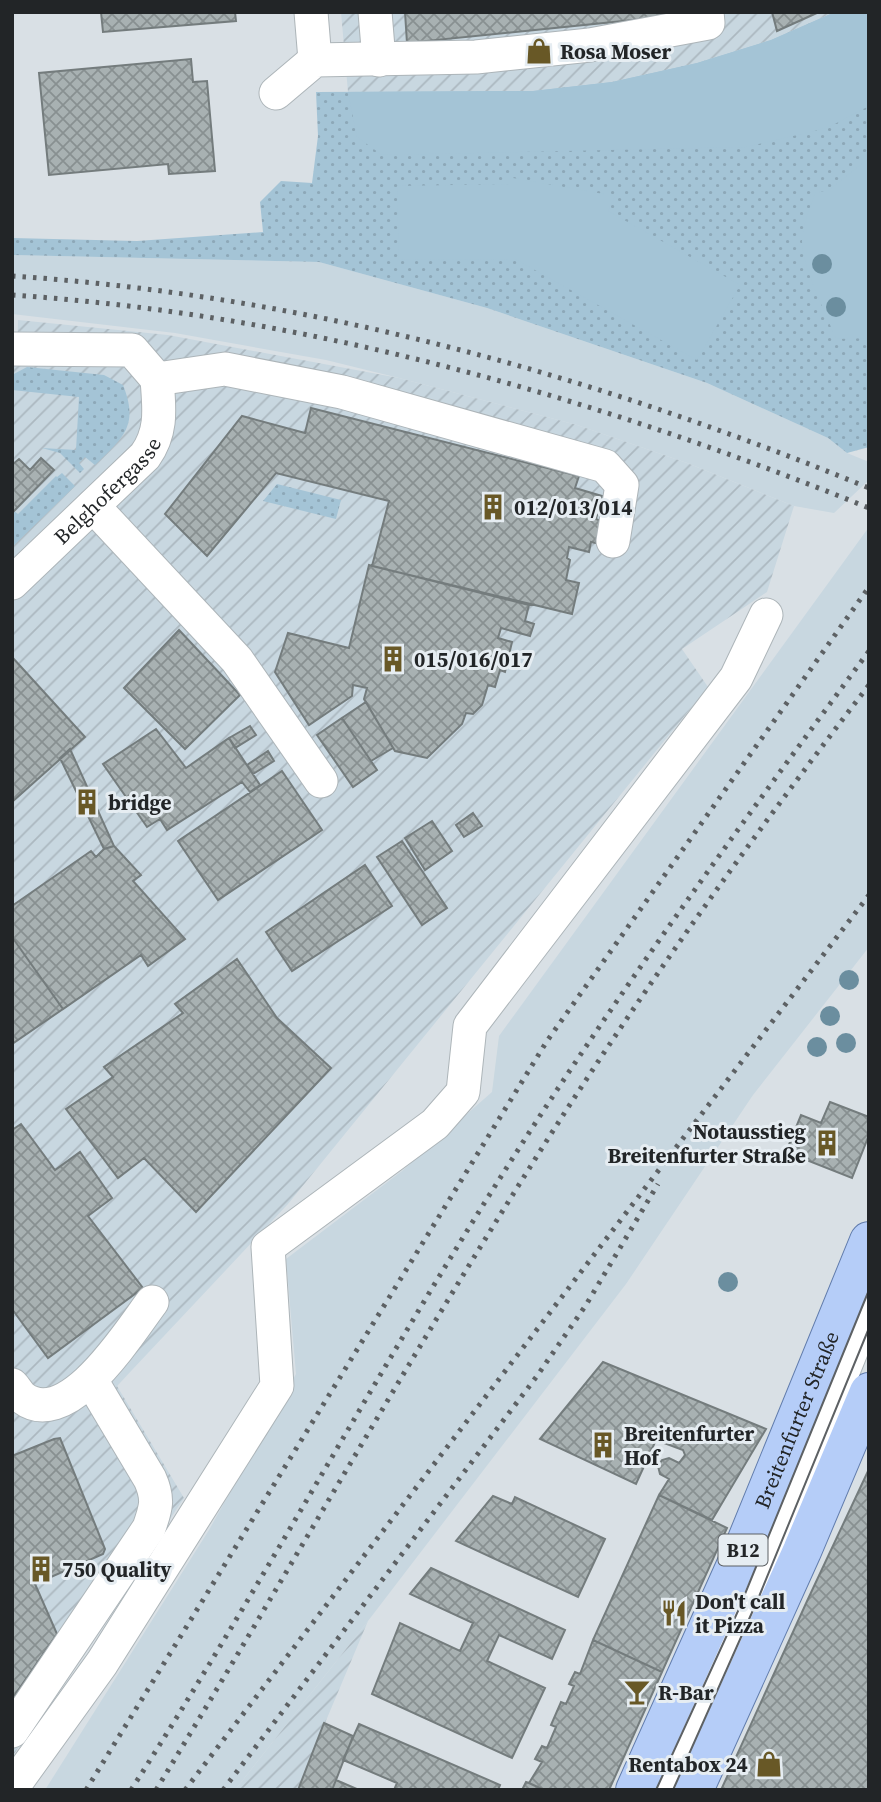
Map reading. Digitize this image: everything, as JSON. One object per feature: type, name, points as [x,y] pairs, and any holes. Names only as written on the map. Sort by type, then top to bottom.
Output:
[{"type":"main road","name":"Breitenfurter Straße","points":[[635,1790],[744,1547],[861,1311],[869,1241]]},
{"type":"main road","name":"B12","points":[[694,1790],[802,1551],[869,1391]]},
{"type":"street","points":[[311,12],[315,60]]},
{"type":"street","points":[[375,12],[379,60]]},
{"type":"street","points":[[275,93],[315,60],[477,57],[590,46],[708,23],[707,12]]},
{"type":"street","points":[[12,349],[132,350],[157,379],[225,369],[342,393],[605,466],[622,485],[613,541]]},
{"type":"street","name":"Belghofergasse","points":[[12,583],[145,456],[155,442],[159,412],[157,379]]},
{"type":"street","points":[[93,506],[237,660],[321,781]]},
{"type":"street","points":[[12,1788],[102,1663],[277,1386],[268,1247],[435,1124],[463,1092],[470,1026],[736,677],[766,615]]},
{"type":"street","points":[[12,1385],[24,1399],[40,1404],[54,1403],[77,1392],[91,1380],[152,1302]]},
{"type":"street","name":"Breitenfurter Straße","points":[[665,1790],[768,1556],[861,1311]]},
{"type":"street","points":[[12,1731],[149,1528],[155,1510],[157,1494],[150,1479],[91,1380]]},
{"type":"shaded area","name":"Rosa Moser","points":[[341,12],[835,12],[771,40],[697,63],[612,82],[533,91],[348,92]]},
{"type":"shaded area","points":[[835,12],[869,12],[869,447],[847,453],[828,438],[707,383],[487,308],[319,262],[12,255],[12,238],[137,241],[263,232],[260,202],[281,181],[312,183],[318,136],[316,92],[533,91],[612,82],[697,63],[771,40]]},
{"type":"shaded area","points":[[835,12],[869,12],[869,106],[827,128],[746,147],[382,155],[357,137],[348,92],[533,91],[612,82],[697,63],[771,40]]},
{"type":"shaded area","points":[[869,158],[869,338],[836,339],[806,264],[802,241],[804,228],[815,193],[829,190]]},
{"type":"shaded area","points":[[513,178],[615,196],[608,211],[740,285],[697,360],[515,259],[399,260],[397,186],[513,184]]},
{"type":"shaded area","points":[[12,255],[319,262],[487,308],[707,383],[828,438],[847,453],[869,462],[869,480],[834,513],[794,506],[687,463],[577,425],[326,360],[175,333],[12,314]]},
{"type":"shaded area","points":[[18,320],[168,335],[399,378],[577,425],[687,463],[794,506],[767,592],[682,649],[708,687],[288,1204],[117,1386],[184,1498],[12,1757],[12,366],[17,365]]},
{"type":"shaded area","points":[[27,367],[104,375],[123,385],[129,410],[126,430],[95,465],[85,457],[79,463],[84,469],[80,473],[60,453],[42,448],[76,450],[79,397],[12,390],[12,375]]},
{"type":"shaded area","points":[[62,473],[75,486],[12,547],[12,513],[14,511],[18,514]]},
{"type":"shaded area","points":[[277,484],[341,500],[336,519],[263,501]]},
{"type":"shaded area","points":[[869,527],[869,947],[753,1095],[626,1284],[235,1790],[45,1790],[209,1530],[296,1374],[286,1259],[402,1171],[492,1092],[499,1036]]},
{"type":"shaded area","points":[[368,1621],[325,1723],[353,1736],[332,1790],[235,1790]]},
{"type":"building","points":[[101,12],[235,12],[236,21],[103,32]]},
{"type":"building","points":[[405,12],[672,12],[672,16],[407,43]]},
{"type":"building","points":[[772,12],[819,12],[777,31]]},
{"type":"building","points":[[191,59],[193,82],[207,81],[215,171],[169,174],[168,164],[49,175],[39,73]]},
{"type":"building","name":"012/013/014","points":[[311,408],[579,476],[575,488],[602,496],[596,519],[601,521],[596,543],[591,542],[589,552],[569,547],[567,558],[570,560],[566,580],[579,583],[572,614],[372,566],[389,501],[276,473],[207,556],[165,514],[242,416],[305,433]]},
{"type":"building","points":[[41,458],[54,470],[12,513],[12,465],[19,459],[30,470]]},
{"type":"building","name":"015/016/017","points":[[369,565],[529,605],[525,621],[534,624],[530,636],[501,628],[498,638],[512,642],[505,672],[500,670],[495,687],[488,685],[482,705],[473,714],[466,713],[462,724],[427,758],[395,751],[364,699],[367,688],[353,685],[352,696],[309,725],[275,672],[288,633],[349,648]]},
{"type":"building","points":[[179,630],[240,695],[185,749],[124,688]]},
{"type":"building","points":[[12,657],[85,737],[12,802]]},
{"type":"building","points":[[366,702],[393,748],[371,761],[342,718]]},
{"type":"building","points":[[342,718],[377,770],[353,787],[317,735]]},
{"type":"building","points":[[250,726],[256,735],[235,748],[229,738]]},
{"type":"building","points":[[156,729],[186,768],[229,738],[260,785],[250,792],[242,782],[167,830],[160,819],[147,827],[103,764]]},
{"type":"building","name":"bridge","points":[[70,749],[114,846],[104,849],[60,758]]},
{"type":"building","points":[[268,751],[274,761],[253,774],[247,765]]},
{"type":"building","points":[[282,771],[322,830],[218,900],[178,841]]},
{"type":"building","points":[[473,813],[482,826],[464,837],[456,825]]},
{"type":"building","points":[[432,821],[452,851],[425,870],[405,838]]},
{"type":"building","points":[[402,841],[447,908],[422,925],[377,857]]},
{"type":"building","points":[[114,846],[141,875],[133,881],[185,939],[148,966],[141,955],[63,1009],[12,937],[12,906],[91,851],[96,857],[104,849]]},
{"type":"building","points":[[365,865],[392,906],[292,971],[266,932]]},
{"type":"building","points":[[12,937],[63,1009],[12,1044]]},
{"type":"building","points":[[237,959],[277,1018],[331,1068],[196,1212],[144,1158],[118,1178],[66,1109],[113,1077],[104,1067],[183,1013],[175,1004]]},
{"type":"building","name":"Notausstieg Breitenfurter Straße","points":[[830,1102],[869,1117],[869,1135],[852,1178],[786,1152],[801,1115],[821,1123]]},
{"type":"building","points":[[21,1124],[55,1170],[80,1152],[112,1198],[88,1216],[143,1288],[48,1358],[12,1309],[12,1130]]},
{"type":"building","name":"Breitenfurter Hof","points":[[603,1362],[766,1429],[712,1520],[659,1495],[669,1479],[660,1474],[658,1466],[662,1460],[669,1458],[679,1463],[685,1455],[683,1450],[656,1440],[636,1484],[540,1439]]},
{"type":"building","name":"750 Quality","points":[[60,1438],[105,1549],[103,1554],[35,1584],[57,1634],[12,1699],[12,1456]]},
{"type":"building","points":[[869,1469],[869,1790],[721,1790],[808,1599]]},
{"type":"building","points":[[659,1495],[727,1528],[662,1672],[593,1640]]},
{"type":"building","points":[[493,1496],[512,1504],[515,1497],[605,1539],[578,1597],[456,1541]]},
{"type":"building","points":[[431,1568],[565,1630],[552,1659],[499,1635],[487,1661],[545,1688],[512,1758],[372,1694],[400,1623],[460,1651],[473,1623],[410,1594]]},
{"type":"building","points":[[593,1640],[662,1672],[609,1790],[544,1790],[529,1783],[542,1762],[535,1759],[542,1746],[547,1748],[556,1727],[551,1725],[561,1702],[566,1704],[574,1686],[569,1684],[575,1672],[580,1674]]},
{"type":"building","points":[[324,1723],[353,1736],[336,1780],[332,1790],[298,1790]]},
{"type":"building","points":[[359,1724],[500,1785],[498,1790],[394,1790],[397,1783],[343,1760]]},
{"type":"building","points":[[336,1780],[359,1790],[332,1790]]},
{"type":"building","points":[[526,1782],[529,1783],[544,1790],[522,1790]]},
{"type":"tram line","points":[[656,1790],[738,1611],[869,1290]]},
{"type":"tram line","points":[[673,1790],[758,1599],[869,1328]]},
{"type":"railway","points":[[12,276],[123,286],[233,302],[342,322],[449,347],[661,410],[869,488]]},
{"type":"railway","points":[[12,295],[123,305],[233,321],[449,367],[556,397],[661,431],[869,508]]},
{"type":"railway","points":[[86,1790],[547,1041],[869,587]]},
{"type":"railway","points":[[131,1790],[229,1632],[418,1311],[516,1153],[644,962],[869,651]]},
{"type":"railway","points":[[156,1790],[479,1248],[567,1109],[692,924],[869,685]]},
{"type":"railway","points":[[185,1790],[869,895]]},
{"type":"railway","points":[[223,1790],[537,1376],[586,1305],[658,1184]]},
{"type":"place","name":"Rosa Moser","points":[[539,51]]},
{"type":"place","name":"012/013/014","points":[[493,507]]},
{"type":"place","name":"015/016/017","points":[[393,659]]},
{"type":"place","name":"bridge","points":[[87,802]]},
{"type":"place","name":"Notausstieg Breitenfurter Straße","points":[[827,1143]]},
{"type":"place","name":"Breitenfurter Hof","points":[[603,1445]]},
{"type":"place","name":"750 Quality","points":[[41,1569]]},
{"type":"place","name":"Don't call it Pizza","points":[[674,1613]]},
{"type":"place","name":"R-Bar","points":[[637,1692]]},
{"type":"place","name":"Rentabox 24","points":[[769,1764]]}]
